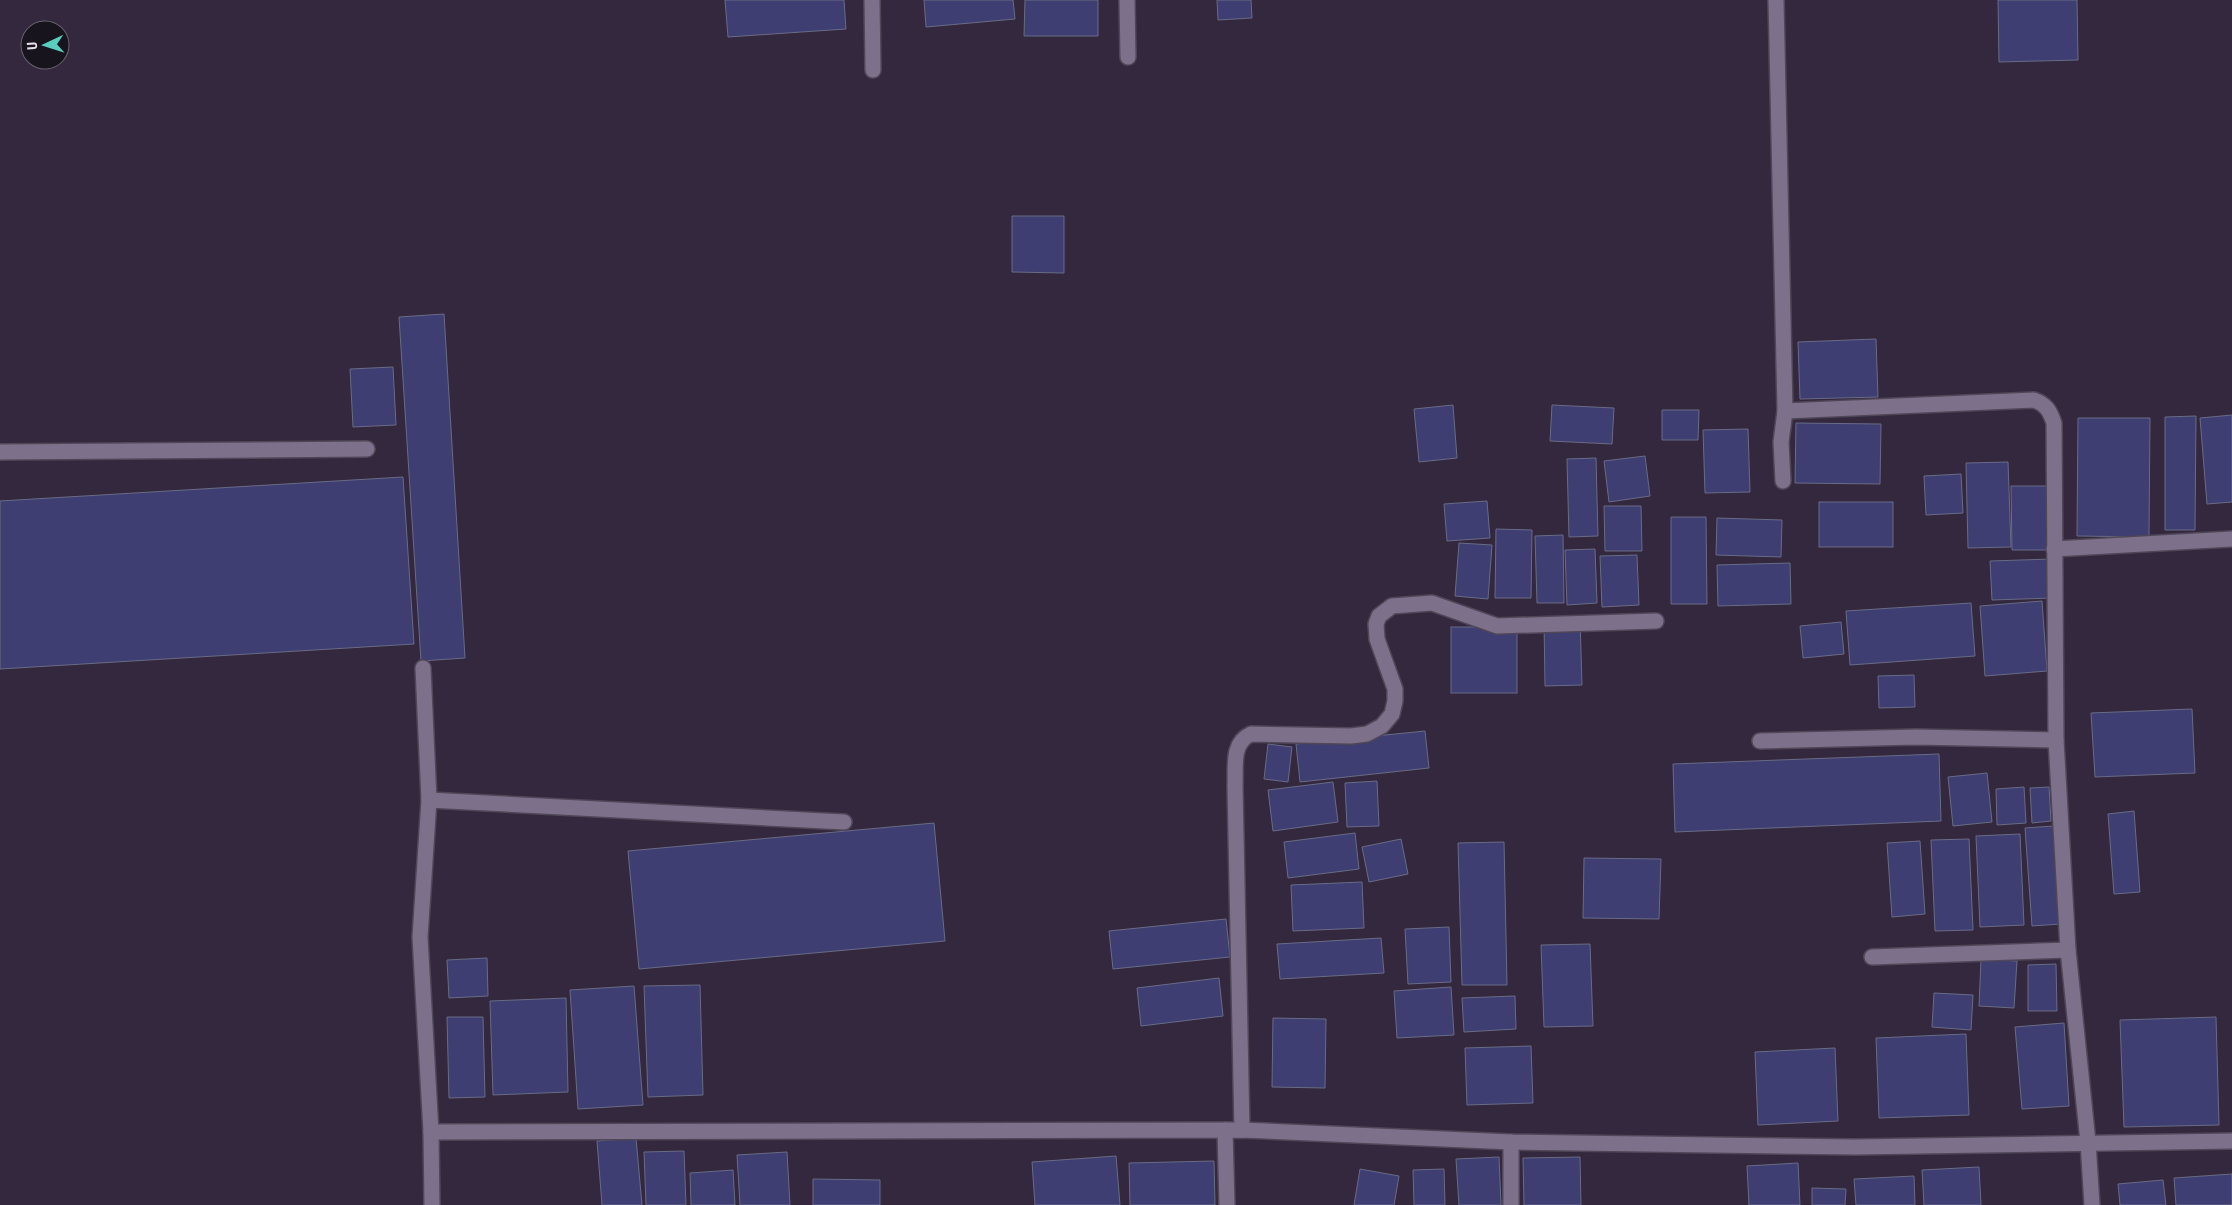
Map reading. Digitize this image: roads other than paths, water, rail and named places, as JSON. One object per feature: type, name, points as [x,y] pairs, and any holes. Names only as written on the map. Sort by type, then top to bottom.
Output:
[{"type":"street","points":[[872,0],[873,70]]},
{"type":"street","points":[[1127,0],[1128,57]]},
{"type":"street","points":[[1776,0],[1785,411],[1781,442],[1783,481]]},
{"type":"street","points":[[1785,411],[2034,400],[2042,403],[2048,409],[2054,423],[2056,740],[2068,950],[2088,1142],[2092,1205]]},
{"type":"street","points":[[0,452],[367,449]]},
{"type":"street","points":[[2054,549],[2232,539]]},
{"type":"street","points":[[1242,1130],[1235,786],[1236,753],[1242,740],[1252,734],[1351,736],[1368,734],[1382,726],[1392,714],[1395,689],[1377,639],[1376,624],[1379,616],[1392,606],[1432,603],[1498,626],[1656,621]]},
{"type":"street","points":[[423,668],[429,800],[420,937],[431,1132],[432,1205]]},
{"type":"street","points":[[1760,741],[1916,737],[2056,740]]},
{"type":"street","points":[[429,800],[844,822]]},
{"type":"street","points":[[1872,957],[2068,950]]},
{"type":"street","points":[[1225,1130],[1227,1205]]},
{"type":"street","points":[[431,1132],[1242,1130],[1511,1142],[1855,1148],[2088,1142],[2232,1141]]},
{"type":"street","points":[[1511,1142],[1511,1205]]}]
